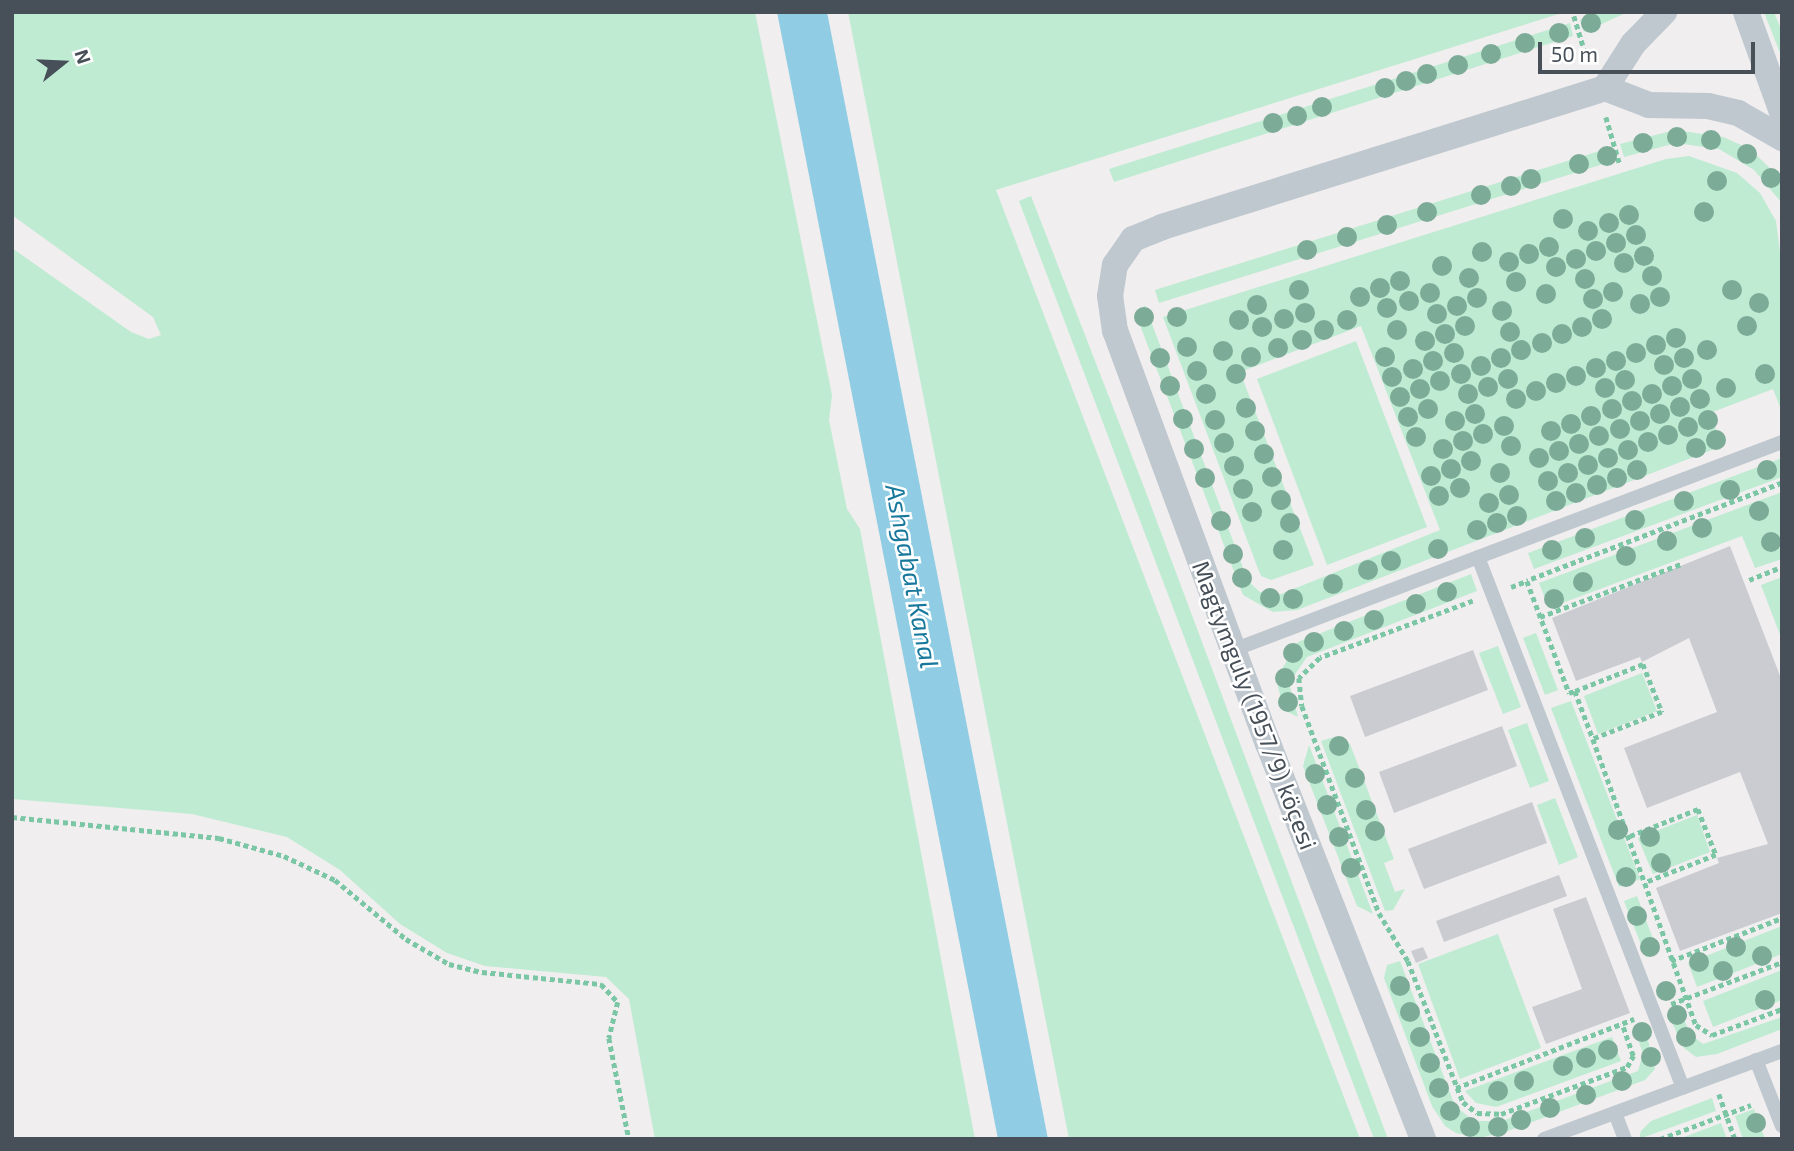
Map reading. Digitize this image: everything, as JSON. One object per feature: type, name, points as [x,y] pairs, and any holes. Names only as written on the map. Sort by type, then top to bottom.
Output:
[{"type":"street","points":[[1664,12],[1633,44],[1605,88],[1649,105],[1708,106],[1738,113],[1782,138]]},
{"type":"street","points":[[1746,12],[1782,112]]},
{"type":"street","name":"Magtymguly (1957/9) köçesi","points":[[1423,1139],[1233,650],[1115,331],[1110,296],[1115,265],[1133,239],[1162,227],[1605,88]]},
{"type":"lane","points":[[1233,650],[1782,442]]},
{"type":"lane","points":[[1478,557],[1683,1088]]},
{"type":"lane","points":[[1544,1139],[1782,1051]]},
{"type":"lane","points":[[1756,1060],[1782,1126]]},
{"type":"lane","points":[[1615,1113],[1625,1139]]},
{"type":"path","points":[[1507,588],[1782,484]]},
{"type":"path","points":[[1540,617],[1681,564]]},
{"type":"path","points":[[1749,580],[1782,568]]},
{"type":"path","points":[[1527,581],[1569,693],[1643,664],[1662,712],[1593,739]]},
{"type":"path","points":[[1473,601],[1320,658],[1303,672],[1297,687],[1379,913],[1408,961],[1456,1088],[1469,1108],[1491,1115],[1627,1067],[1633,1056],[1622,1024]]},
{"type":"path","points":[[1574,691],[1647,882]]},
{"type":"path","points":[[1630,836],[1698,809],[1716,855],[1642,884],[1696,1025],[1707,1034],[1782,1009]]},
{"type":"path","points":[[12,817],[219,838],[284,856],[335,880],[406,939],[449,964],[482,972],[601,984],[618,1002],[609,1038],[629,1139]]},
{"type":"path","points":[[1671,961],[1782,918]]},
{"type":"path","points":[[1666,1006],[1782,962]]},
{"type":"path","points":[[1456,1088],[1640,1016]]},
{"type":"path","points":[[1719,1096],[1735,1139]]},
{"type":"path","points":[[1660,1139],[1771,1098]]},
{"type":"green space","points":[[12,12],[755,12],[832,395],[829,420],[847,509],[860,529],[975,1139],[655,1139],[629,999],[606,977],[485,966],[447,953],[400,924],[340,870],[287,837],[192,814],[12,799],[12,248],[131,332],[149,339],[161,335],[153,317],[12,215]]},
{"type":"green space","points":[[848,12],[1565,12],[996,190],[1360,1139],[1069,1139]]},
{"type":"green space","points":[[1602,12],[1628,12],[1584,32],[1580,20]]},
{"type":"green space","points":[[1764,12],[1774,12],[1782,32],[1782,58]]},
{"type":"green space","points":[[1570,23],[1573,36],[1114,182],[1109,169]]},
{"type":"green space","points":[[1675,130],[1723,137],[1750,149],[1782,180],[1782,203],[1754,170],[1719,149],[1676,143],[1624,157],[1620,144]]},
{"type":"green space","points":[[1609,148],[1613,161],[1159,303],[1155,290]]},
{"type":"green space","points":[[1689,156],[1737,173],[1760,193],[1776,221],[1782,268],[1782,412],[1773,389],[1710,413],[1722,446],[1297,610],[1273,612],[1243,595],[1138,320],[1145,305],[1248,581],[1260,592],[1281,594],[1440,530],[1361,326],[1240,372],[1314,565],[1271,580],[1261,576],[1163,317],[1666,159]]},
{"type":"green space","points":[[1031,196],[1144,487],[1388,1139],[1374,1139],[1019,201]]},
{"type":"green space","points":[[1356,341],[1427,527],[1327,565],[1257,379]]},
{"type":"green space","points":[[1782,458],[1782,477],[1534,569],[1528,553]]},
{"type":"green space","points":[[1782,492],[1782,559],[1755,568],[1742,536],[1549,608],[1539,583]]},
{"type":"green space","points":[[1471,574],[1477,591],[1307,657],[1289,683],[1298,717],[1284,710],[1276,679],[1298,642]]},
{"type":"green space","points":[[1782,577],[1782,640],[1761,585]]},
{"type":"green space","points":[[1536,633],[1558,690],[1545,695],[1523,638]]},
{"type":"green space","points":[[1498,646],[1521,707],[1503,714],[1479,653]]},
{"type":"green space","points":[[1642,673],[1657,711],[1598,734],[1584,696]]},
{"type":"green space","points":[[1571,701],[1640,879],[1619,887],[1551,708]]},
{"type":"green space","points":[[1527,723],[1549,781],[1530,788],[1508,730]]},
{"type":"green space","points":[[1334,737],[1350,744],[1394,859],[1384,863],[1395,892],[1405,889],[1393,910],[1385,911],[1321,741]]},
{"type":"green space","points":[[1309,745],[1373,914],[1357,906],[1303,766]]},
{"type":"green space","points":[[1555,798],[1578,857],[1559,865],[1537,805]]},
{"type":"green space","points":[[1697,815],[1710,852],[1653,874],[1638,838]]},
{"type":"green space","points":[[1637,896],[1658,952],[1646,957],[1624,901]]},
{"type":"green space","points":[[1782,926],[1782,954],[1697,987],[1688,963]]},
{"type":"green space","points":[[1498,934],[1541,1048],[1460,1079],[1418,964]]},
{"type":"green space","points":[[1400,961],[1455,1106],[1474,1121],[1502,1121],[1638,1071],[1643,1054],[1634,1027],[1644,1024],[1655,1069],[1645,1080],[1505,1132],[1479,1138],[1456,1133],[1445,1126],[1432,1106],[1384,978],[1387,965]]},
{"type":"green space","points":[[1782,970],[1782,1000],[1713,1027],[1703,1001]]},
{"type":"green space","points":[[1680,1009],[1690,1034],[1703,1044],[1782,1017],[1782,1029],[1717,1054],[1696,1057],[1684,1048],[1668,1014]]},
{"type":"green space","points":[[1612,1037],[1621,1061],[1496,1107],[1476,1103],[1465,1091]]},
{"type":"green space","points":[[1712,1098],[1716,1111],[1639,1139],[1641,1131],[1651,1121]]},
{"type":"green space","points":[[1754,1109],[1765,1139],[1743,1139],[1735,1116]]},
{"type":"green space","points":[[1721,1123],[1727,1139],[1679,1139]]},
{"type":"water","name":"Ashgabat Kanal","points":[[777,12],[827,12],[1048,1139],[998,1139]]},
{"type":"building","points":[[1730,546],[1782,681],[1782,913],[1680,951],[1656,888],[1719,863],[1717,858],[1768,844],[1740,772],[1647,808],[1624,748],[1717,712],[1689,638],[1642,662],[1640,657],[1576,681],[1552,618]]},
{"type":"building","points":[[1473,650],[1488,690],[1365,737],[1350,696]]},
{"type":"building","points":[[1502,726],[1517,766],[1394,813],[1379,772]]},
{"type":"building","points":[[1532,802],[1547,843],[1424,889],[1408,849]]},
{"type":"building","points":[[1559,875],[1567,896],[1444,942],[1436,921]]},
{"type":"building","points":[[1586,897],[1630,1013],[1546,1044],[1532,1007],[1582,989],[1553,909]]},
{"type":"building","points":[[1423,947],[1428,958],[1416,963],[1411,951]]}]
